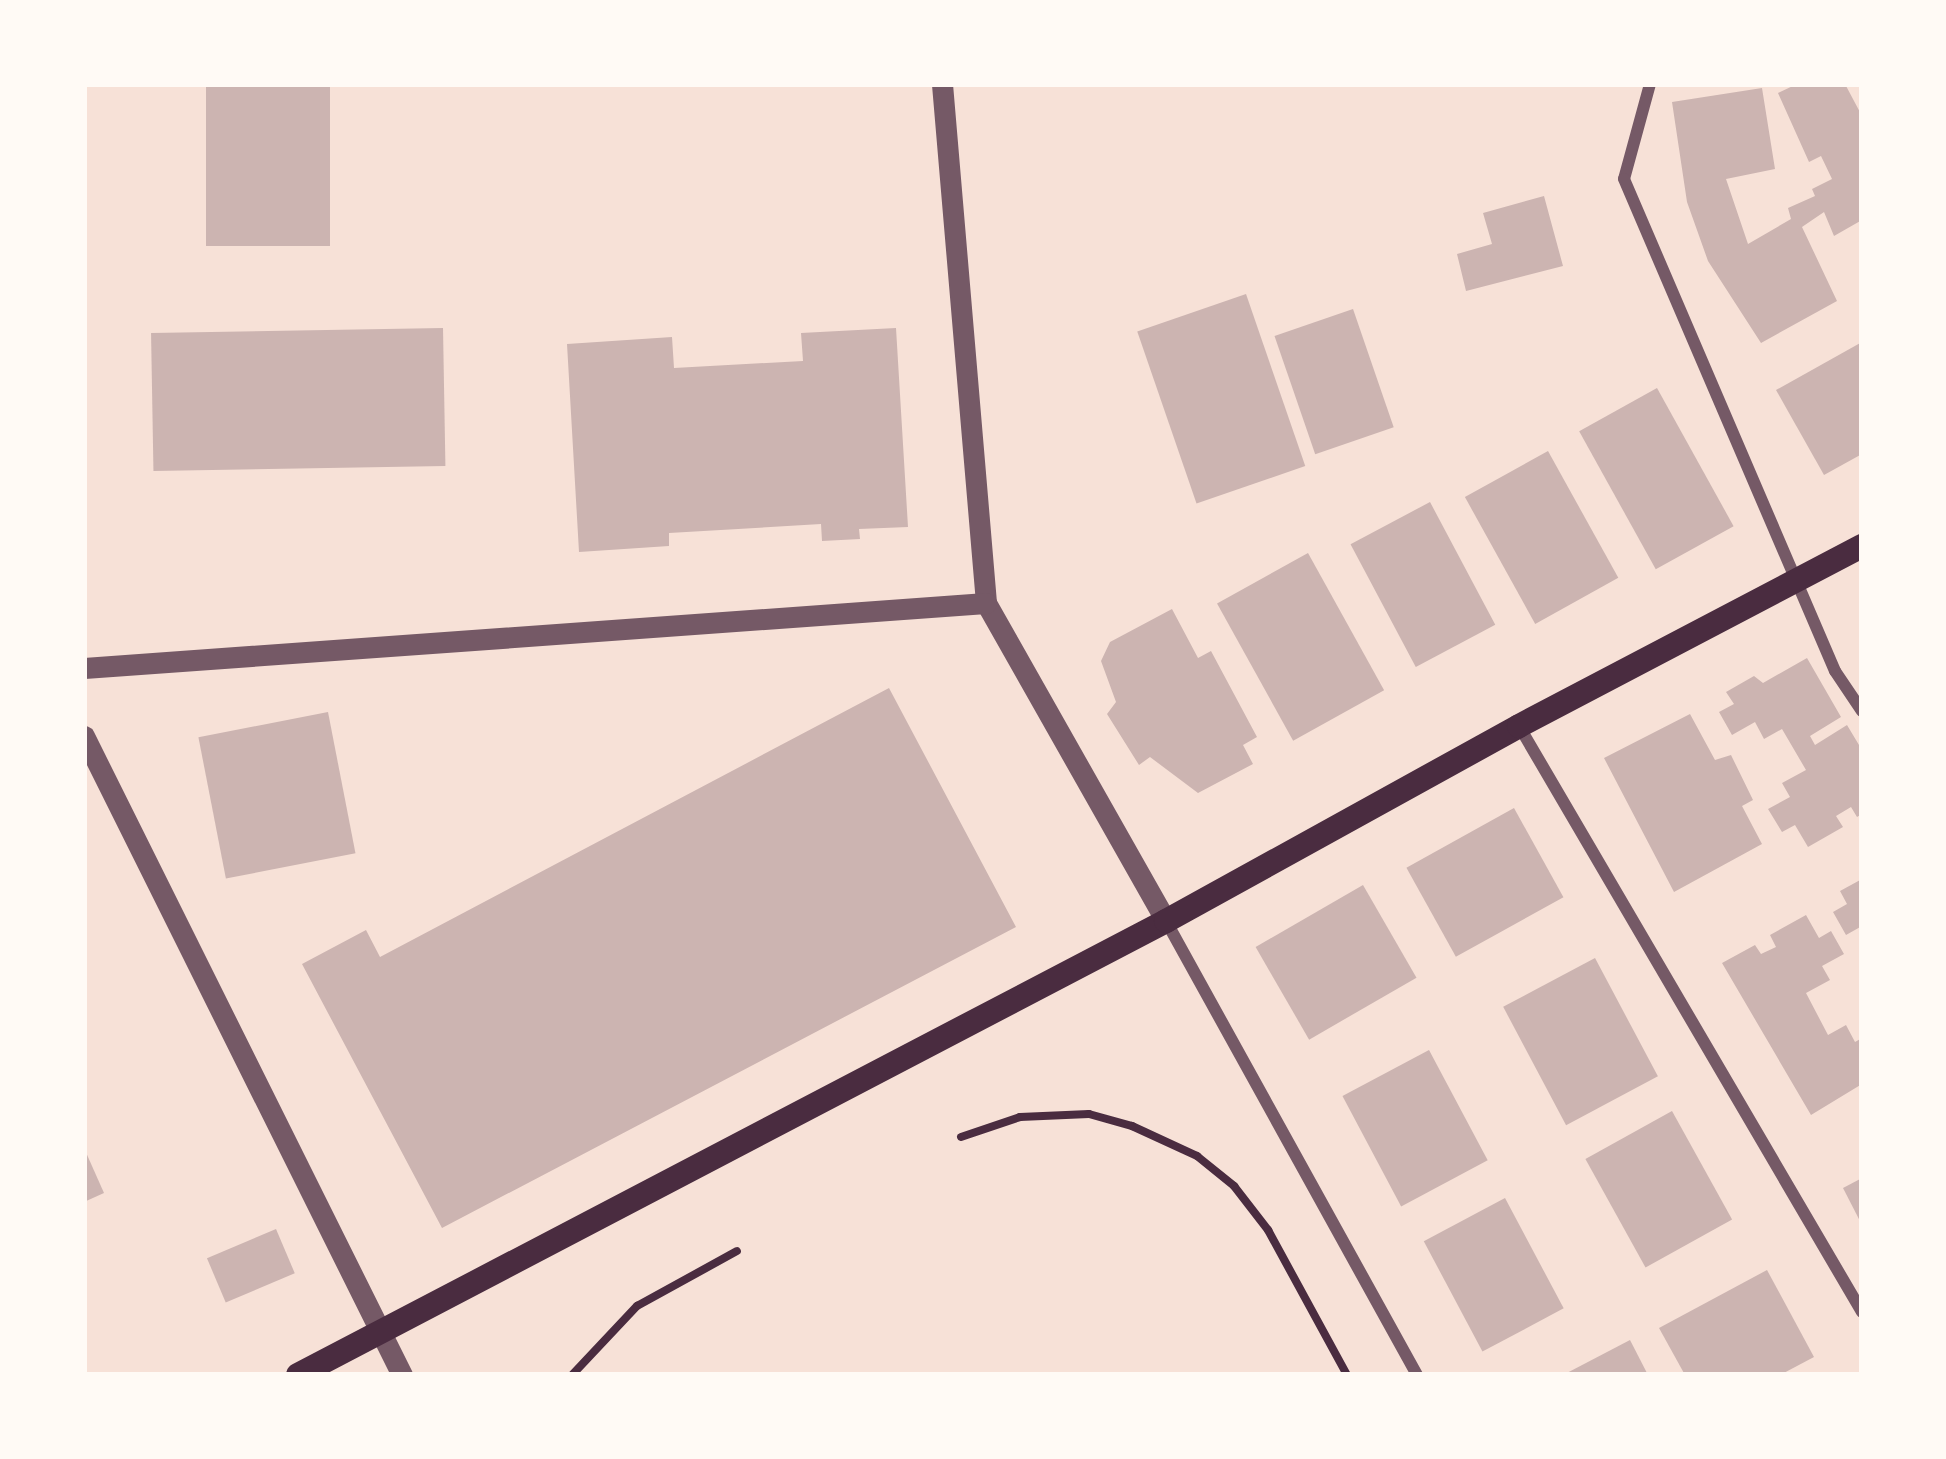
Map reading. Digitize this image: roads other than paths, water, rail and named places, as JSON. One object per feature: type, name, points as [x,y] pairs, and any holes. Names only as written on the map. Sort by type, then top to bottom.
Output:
[{"type":"main road","points":[[298,1375],[1166,921],[1519,726],[1862,546]]},
{"type":"street","points":[[942,84],[986,603],[1417,1375]]},
{"type":"street","points":[[1650,84],[1624,178],[1835,671],[1862,711]]},
{"type":"street","points":[[84,668],[986,603]]},
{"type":"street","points":[[1519,726],[1862,1312]]},
{"type":"street","points":[[84,736],[402,1375]]}]
